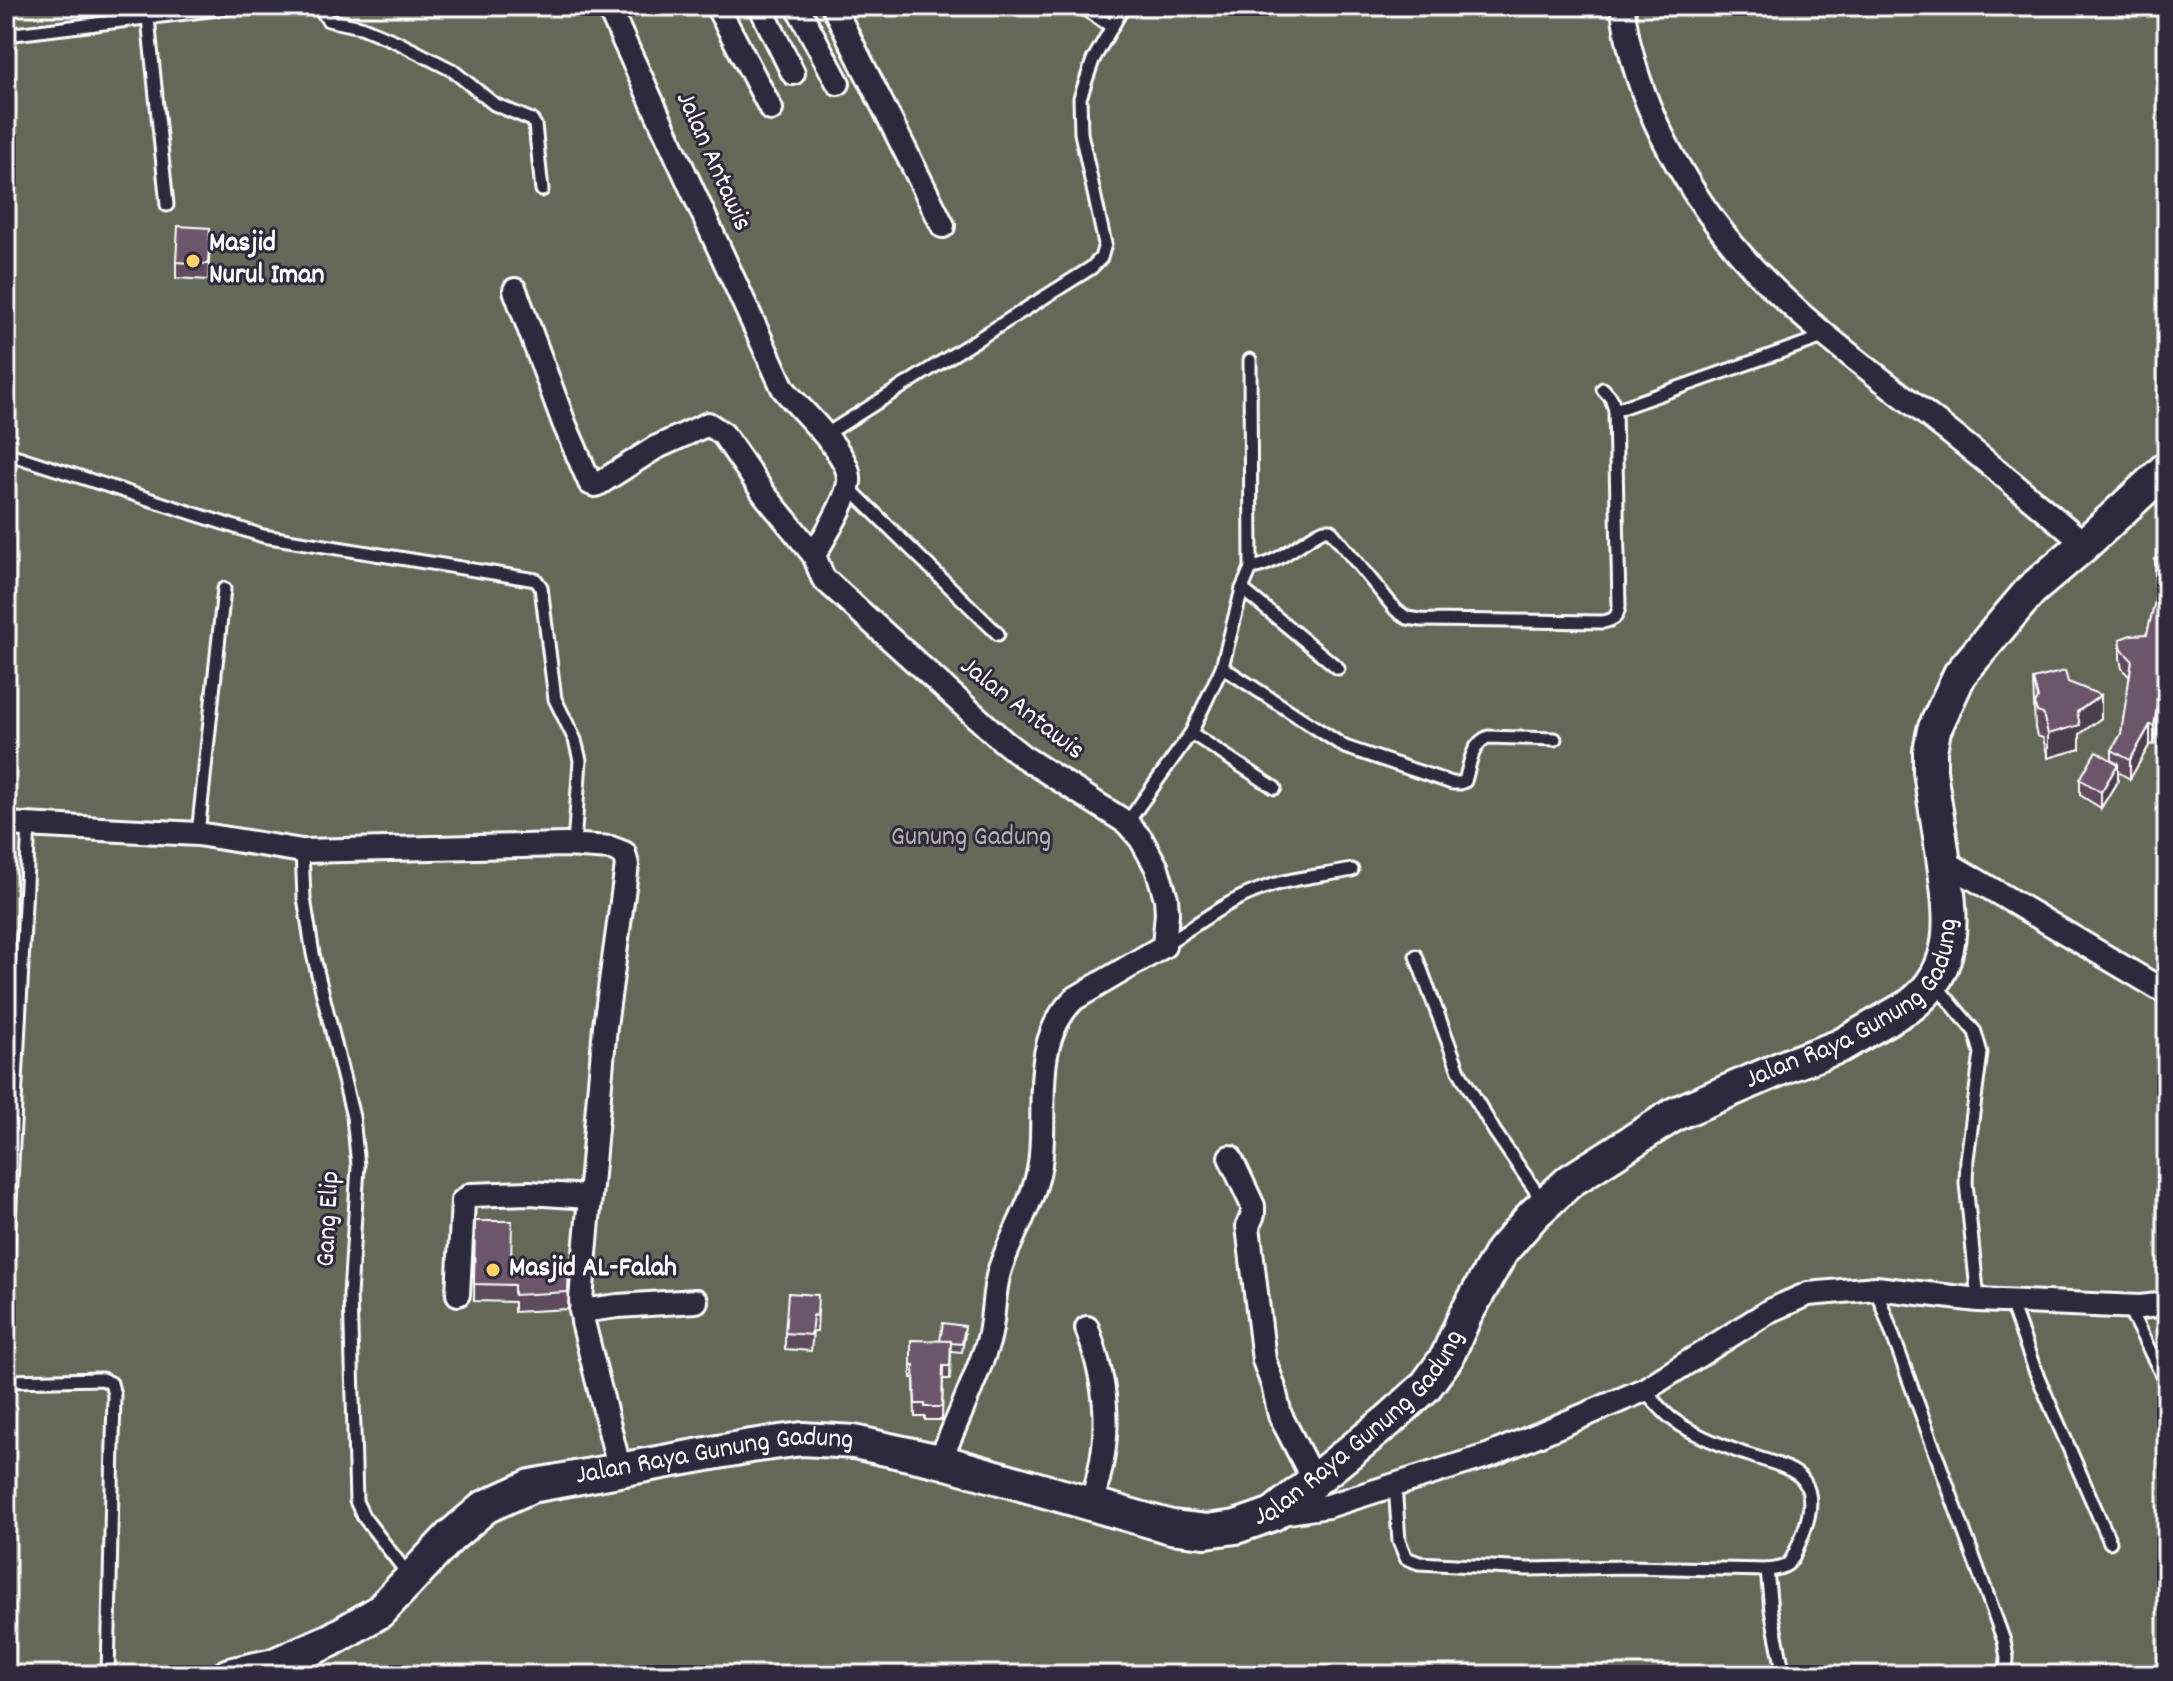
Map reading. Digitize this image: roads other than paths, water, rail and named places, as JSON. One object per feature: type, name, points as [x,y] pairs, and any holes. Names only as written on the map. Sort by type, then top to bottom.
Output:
[{"type":"street","name":"Jalan Antawis","points":[[608,6],[776,374],[792,401],[825,435],[846,465],[848,487]]},
{"type":"street","points":[[717,6],[771,109]]},
{"type":"street","points":[[760,6],[793,73]]},
{"type":"street","points":[[797,6],[838,83]]},
{"type":"street","points":[[833,6],[943,226]]},
{"type":"street","points":[[1622,6],[1630,49],[1647,102],[1671,151],[1725,235],[1755,270],[1826,336],[1982,457],[2085,544]]},
{"type":"street","name":"Jalan Antawis","points":[[515,290],[564,423],[590,483],[600,483],[655,448],[708,424],[723,434],[765,495],[814,555],[823,578],[1003,741],[1127,823],[1149,851],[1162,882],[1167,913],[1164,946]]},
{"type":"street","name":"Jalan Raya Gunung Gadung","points":[[229,1675],[274,1665],[331,1640],[379,1612],[450,1537],[485,1507],[531,1486],[751,1446],[802,1439],[854,1442],[940,1461],[1171,1527],[1206,1531],[1236,1527],[1273,1514],[1425,1387],[1447,1357],[1465,1316],[1502,1251],[1544,1204],[1570,1181],[1675,1114],[1840,1046],[1921,997],[1941,967],[1947,949],[1951,911],[1930,771],[1930,751],[1934,730],[1960,674],[2031,590],[2167,468]]},
{"type":"street","points":[[814,555],[848,487]]},
{"type":"street","points":[[6,824],[198,834],[302,851],[574,845],[621,850],[626,856],[627,865],[605,1026],[581,1311],[620,1471]]},
{"type":"street","points":[[1944,861],[2167,993]]},
{"type":"street","points":[[940,1461],[988,1341],[1001,1264],[1037,1181],[1042,1153],[1045,1059],[1054,1025],[1074,999],[1164,946]]},
{"type":"street","points":[[1230,1157],[1253,1206],[1248,1226],[1264,1360],[1280,1415],[1314,1481]]},
{"type":"street","points":[[458,1294],[465,1198],[471,1195],[529,1193],[589,1197]]},
{"type":"street","points":[[1273,1514],[1328,1506],[1490,1455],[1644,1390],[1771,1310],[1808,1294],[1876,1288],[1978,1300],[2128,1307],[2167,1304]]},
{"type":"street","points":[[581,1311],[696,1301]]},
{"type":"street","points":[[1087,1328],[1105,1391],[1106,1423],[1101,1472],[1091,1504]]},
{"type":"lane","points":[[6,35],[243,6]]},
{"type":"lane","points":[[318,6],[328,20],[361,27],[397,42],[452,70],[494,104],[532,120],[542,190]]},
{"type":"lane","points":[[1080,6],[1112,27]]},
{"type":"lane","points":[[825,435],[1091,268],[1101,258],[1105,244],[1081,133],[1080,98],[1093,60],[1124,6]]},
{"type":"lane","points":[[148,18],[167,205]]},
{"type":"lane","points":[[1615,410],[1826,336]]},
{"type":"lane","points":[[1127,823],[1191,733],[1222,667],[1242,589],[1251,568],[1250,360]]},
{"type":"lane","points":[[1251,568],[1271,562],[1324,530],[1330,530],[1396,610],[1407,618],[1612,620],[1618,615],[1619,607],[1615,410],[1611,398],[1603,389]]},
{"type":"lane","points":[[6,453],[263,536],[536,580],[541,587],[555,699],[575,740],[580,760],[574,845]]},
{"type":"lane","points":[[848,487],[998,634]]},
{"type":"lane","points":[[198,834],[224,589]]},
{"type":"lane","points":[[1242,589],[1338,668]]},
{"type":"lane","points":[[1222,667],[1345,747],[1452,783],[1465,781],[1480,740],[1488,737],[1555,739]]},
{"type":"lane","points":[[1191,733],[1275,788]]},
{"type":"lane","points":[[6,1282],[29,825]]},
{"type":"lane","name":"Gang Elip","points":[[302,851],[304,898],[311,939],[357,1142],[350,1295],[356,1501],[363,1516],[410,1577]]},
{"type":"lane","points":[[1164,946],[1261,888],[1352,870]]},
{"type":"lane","points":[[1416,956],[1459,1071],[1495,1132],[1544,1204]]},
{"type":"lane","points":[[1933,982],[1975,1032],[1981,1053],[1966,1183],[1978,1300]]},
{"type":"lane","points":[[1876,1288],[2004,1641],[2007,1650],[2006,1675]]},
{"type":"lane","points":[[2010,1301],[2035,1370],[2110,1542]]},
{"type":"lane","points":[[2128,1307],[2167,1385]]},
{"type":"lane","points":[[6,1381],[102,1379],[111,1383],[114,1395],[108,1675]]},
{"type":"lane","points":[[1395,1485],[1399,1541],[1406,1558],[1419,1563],[1528,1569],[1783,1568],[1792,1560],[1803,1534],[1811,1496],[1805,1482],[1793,1471],[1739,1452],[1673,1421],[1644,1390]]},
{"type":"lane","points":[[1767,1570],[1771,1610],[1784,1675]]},
{"type":"place","name":"Masjid Nurul Iman","points":[[193,261]]},
{"type":"place","name":"Masjid AL-Falah","points":[[493,1270]]},
{"type":"park label","name":"Gunung Gadung","points":[[971,839]]}]
